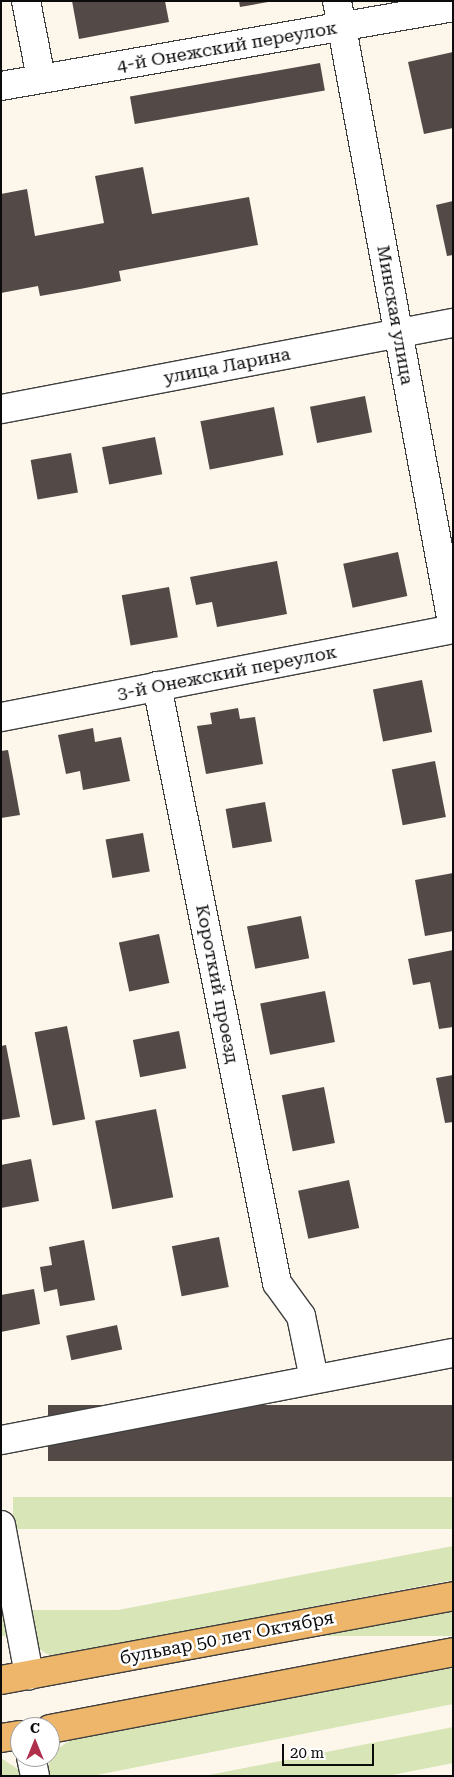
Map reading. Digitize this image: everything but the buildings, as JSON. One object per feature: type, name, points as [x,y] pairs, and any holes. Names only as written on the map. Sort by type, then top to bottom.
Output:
[{"type":"main road","name":"бульвар 50 лет Октября","points":[[1,1680],[453,1596]]},
{"type":"main road","points":[[60,1727],[453,1652]]},
{"type":"street","points":[[26,1],[41,78]]},
{"type":"street","name":"4-й Онежский переулок","points":[[1,86],[339,14],[453,7]]},
{"type":"street","name":"Минская улица","points":[[339,14],[453,629]]},
{"type":"street","name":"улица Ларина","points":[[1,409],[453,323]]},
{"type":"street","name":"3-й Онежский переулок","points":[[1,717],[453,629]]},
{"type":"street","name":"Короткий проезд","points":[[157,686],[277,1283],[301,1316],[314,1379]]},
{"type":"street","points":[[1,1440],[453,1352]]},
{"type":"street","points":[[1,1525],[29,1675]]},
{"type":"green space","points":[[13,1497],[453,1497],[453,1529],[13,1529]]},
{"type":"green space","points":[[453,1546],[453,1580],[58,1655],[49,1655],[39,1649],[29,1627]]},
{"type":"green space","points":[[1,1610],[453,1610],[453,1636],[1,1636]]},
{"type":"green space","points":[[453,1668],[453,1704],[92,1776],[45,1776],[48,1767],[60,1767],[60,1747],[75,1737]]},
{"type":"green space","points":[[453,1727],[453,1763],[387,1776],[204,1776]]},
{"type":"green space","points":[[1,1758],[10,1764],[10,1767],[14,1767],[22,1772],[24,1776],[1,1776]]}]
